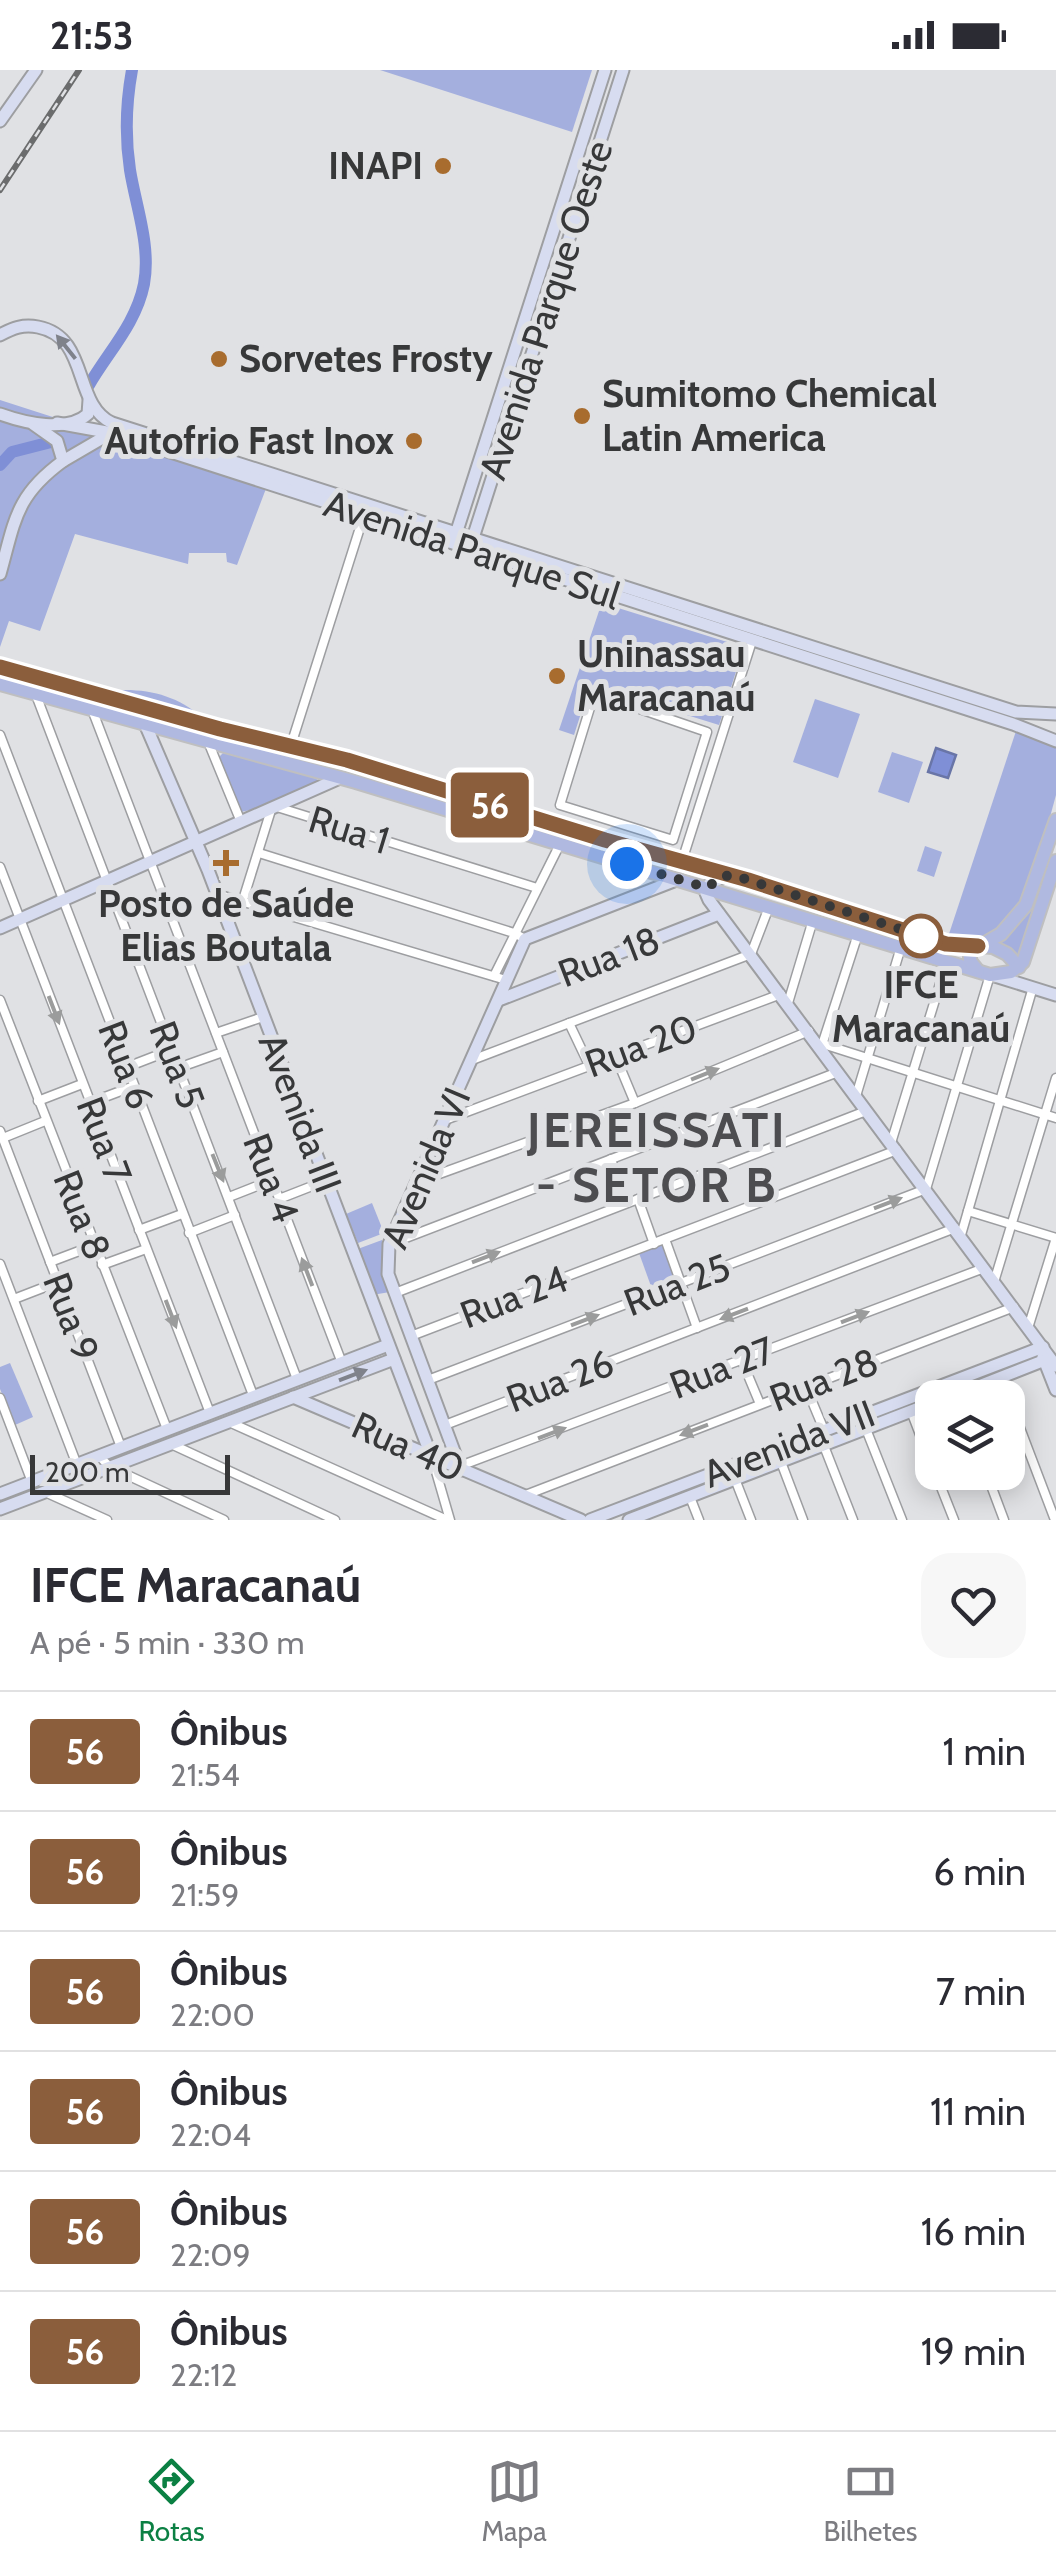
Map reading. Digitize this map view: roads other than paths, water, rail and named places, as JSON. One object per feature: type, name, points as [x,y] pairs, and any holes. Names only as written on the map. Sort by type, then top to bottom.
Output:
[{"type":"main road","points":[[0,667],[291,745],[733,875],[946,944],[1001,950],[1019,966]]},
{"type":"main road","points":[[29,676],[29,692]]},
{"type":"main road","points":[[0,684],[427,803],[988,974],[1011,972],[1026,956],[1056,861]]},
{"type":"main road","points":[[427,803],[432,787]]},
{"type":"main road","points":[[447,809],[452,794]]},
{"type":"main road","points":[[988,974],[970,954],[1008,928],[1026,905],[1056,820]]},
{"type":"main road","points":[[748,880],[763,905]]},
{"type":"street","points":[[0,121],[36,70]]},
{"type":"street","name":"Avenida Parque Oeste","points":[[455,538],[605,70]]},
{"type":"street","name":"Avenida Parque Oeste","points":[[472,543],[623,70]]},
{"type":"street","points":[[0,335],[22,326],[35,326],[56,335],[73,352],[89,399],[88,414],[57,423]]},
{"type":"street","name":"Avenida Parque Sul","points":[[89,399],[100,417],[112,423],[455,538],[1016,712],[1056,714]]},
{"type":"street","name":"Avenida Parque Sul","points":[[0,414],[33,424],[57,423],[112,433],[364,515],[455,538]]},
{"type":"street","points":[[33,424],[57,441],[62,461]]},
{"type":"street","points":[[0,574],[23,498],[31,487],[62,461],[112,433]]},
{"type":"street","points":[[291,745],[364,515]]},
{"type":"street","name":"Avenida Parque Sul","points":[[472,543],[752,640],[995,718],[1056,742]]},
{"type":"street","points":[[682,861],[752,640]]},
{"type":"street","name":"Rua 5","points":[[29,692],[107,881],[297,1379]]},
{"type":"street","points":[[598,695],[707,732],[673,840],[610,822],[560,802],[593,698],[598,695]]},
{"type":"street","points":[[146,726],[150,710]]},
{"type":"street","name":"Rua 4","points":[[93,712],[342,1363]]},
{"type":"street","name":"Avenida III","points":[[146,726],[217,894],[432,1458],[448,1520]]},
{"type":"street","name":"Rua 6","points":[[0,735],[253,1395]]},
{"type":"street","points":[[209,744],[241,822]]},
{"type":"street","points":[[0,928],[340,778]]},
{"type":"street","points":[[228,925],[243,900],[274,809]]},
{"type":"street","name":"Rua 1","points":[[274,809],[536,888]]},
{"type":"street","points":[[610,822],[611,842]]},
{"type":"street","points":[[611,842],[622,826]]},
{"type":"street","points":[[520,936],[536,888],[560,844]]},
{"type":"street","points":[[258,853],[520,936],[679,880]]},
{"type":"street","name":"Rua 7","points":[[0,867],[210,1413]]},
{"type":"street","points":[[733,875],[719,877],[706,895],[1014,1308],[1049,1358],[1056,1390]]},
{"type":"street","points":[[217,894],[500,978]]},
{"type":"street","points":[[750,954],[763,905]]},
{"type":"street","name":"Rua 18","points":[[498,1000],[720,914]]},
{"type":"street","points":[[784,998],[813,920]]},
{"type":"street","points":[[822,1047],[858,934]]},
{"type":"street","name":"Avenida VI","points":[[460,1468],[386,1265],[390,1244],[498,1000],[500,978],[520,936]]},
{"type":"street","points":[[856,1096],[901,948]]},
{"type":"street","points":[[472,1060],[750,954]]},
{"type":"street","points":[[894,1146],[947,962]]},
{"type":"street","points":[[958,1232],[968,1212],[1033,987],[1019,966]]},
{"type":"street","points":[[926,1189],[988,974],[1056,995]]},
{"type":"street","name":"Rua 20","points":[[446,1120],[614,1055],[784,998]]},
{"type":"street","name":"Rua 8","points":[[0,1000],[167,1430]]},
{"type":"street","points":[[216,1033],[263,1016]]},
{"type":"street","points":[[569,1024],[589,1065]]},
{"type":"street","points":[[417,1182],[636,1103],[809,1031]]},
{"type":"street","points":[[822,1047],[1056,1118]]},
{"type":"street","points":[[127,1067],[170,1050]]},
{"type":"street","points":[[178,1068],[223,1052]]},
{"type":"street","points":[[614,1055],[636,1103]]},
{"type":"street","points":[[390,1244],[838,1072]]},
{"type":"street","points":[[994,1282],[1056,1078]]},
{"type":"street","points":[[38,1101],[82,1084]]},
{"type":"street","points":[[89,1103],[134,1086]]},
{"type":"street","points":[[374,1308],[625,1204],[866,1111]]},
{"type":"street","points":[[1,1135],[45,1122]]},
{"type":"street","name":"Rua 9","points":[[1,1135],[121,1447]]},
{"type":"street","name":"Rua 24","points":[[412,1336],[654,1244],[894,1146]]},
{"type":"street","points":[[610,1159],[625,1204]]},
{"type":"street","points":[[230,1197],[272,1180]]},
{"type":"street","points":[[279,1200],[325,1181]]},
{"type":"street","name":"Rua 25","points":[[428,1380],[926,1189]]},
{"type":"street","points":[[638,1199],[654,1244]]},
{"type":"street","points":[[968,1212],[1056,1238],[1030,1331]]},
{"type":"street","points":[[139,1230],[182,1214]]},
{"type":"street","points":[[190,1233],[236,1215]]},
{"type":"street","name":"Rua 26","points":[[445,1425],[958,1232]]},
{"type":"street","points":[[665,1239],[698,1328]]},
{"type":"street","points":[[50,1262],[94,1245]]},
{"type":"street","points":[[102,1265],[146,1249]]},
{"type":"street","points":[[0,1264],[3,1281],[14,1299],[78,1464]]},
{"type":"street","name":"Rua 27","points":[[460,1468],[984,1268]]},
{"type":"street","points":[[14,1299],[58,1282]]},
{"type":"street","name":"Rua 28","points":[[522,1496],[1014,1308]]},
{"type":"street","points":[[0,1494],[388,1345]]},
{"type":"street","points":[[996,1380],[1049,1358]]},
{"type":"street","name":"Avenida VII","points":[[590,1520],[824,1430],[891,1412],[1049,1358]]},
{"type":"street","points":[[0,1509],[394,1360]]},
{"type":"street","points":[[742,1361],[760,1404]]},
{"type":"street","points":[[1001,1378],[1055,1520]]},
{"type":"street","points":[[405,1389],[428,1380]]},
{"type":"street","points":[[806,1387],[824,1430]]},
{"type":"street","name":"Rua 40","points":[[293,1397],[522,1496]]},
{"type":"street","points":[[0,1398],[32,1482]]},
{"type":"street","name":"Avenida VII","points":[[629,1520],[648,1516],[866,1429],[891,1412],[915,1409]]},
{"type":"street","points":[[911,1411],[915,1421]]},
{"type":"street","points":[[229,1422],[448,1520]]},
{"type":"street","points":[[866,1429],[902,1520]]},
{"type":"street","points":[[170,1444],[335,1520]]},
{"type":"street","points":[[824,1446],[853,1520]]},
{"type":"street","points":[[98,1456],[110,1468],[224,1520]]},
{"type":"street","points":[[753,1458],[757,1471]]},
{"type":"street","points":[[781,1462],[802,1520]]},
{"type":"street","points":[[736,1479],[751,1520]]},
{"type":"street","points":[[942,1490],[954,1520]]},
{"type":"street","points":[[993,1490],[1004,1520]]},
{"type":"street","points":[[45,1492],[107,1520]]},
{"type":"street","points":[[522,1496],[581,1520]]},
{"type":"street","points":[[690,1497],[699,1520]]},
{"type":"waterway","points":[[89,385],[128,325],[140,298],[146,270],[127,145],[132,70]]},
{"type":"waterway","points":[[0,465],[12,452],[55,441]]},
{"type":"railway","points":[[0,190],[79,70]]},
{"type":"place","name":"INAPI","points":[[443,166]]},
{"type":"place","name":"Sorvetes Frosty","points":[[219,359]]},
{"type":"place","name":"Sumitomo Chemical Latin America","points":[[582,416]]},
{"type":"place","name":"Autofrio Fast Inox","points":[[414,441]]},
{"type":"place","name":"Uninassau Maracanaú","points":[[557,676]]},
{"type":"place","name":"Posto de Saúde Elias Boutala","points":[[226,863]]},
{"type":"place","name":"IFCE Maracanaú","points":[[921,936]]},
{"type":"district","name":"JEREISSATI - SETOR B","points":[[657,1158]]}]
